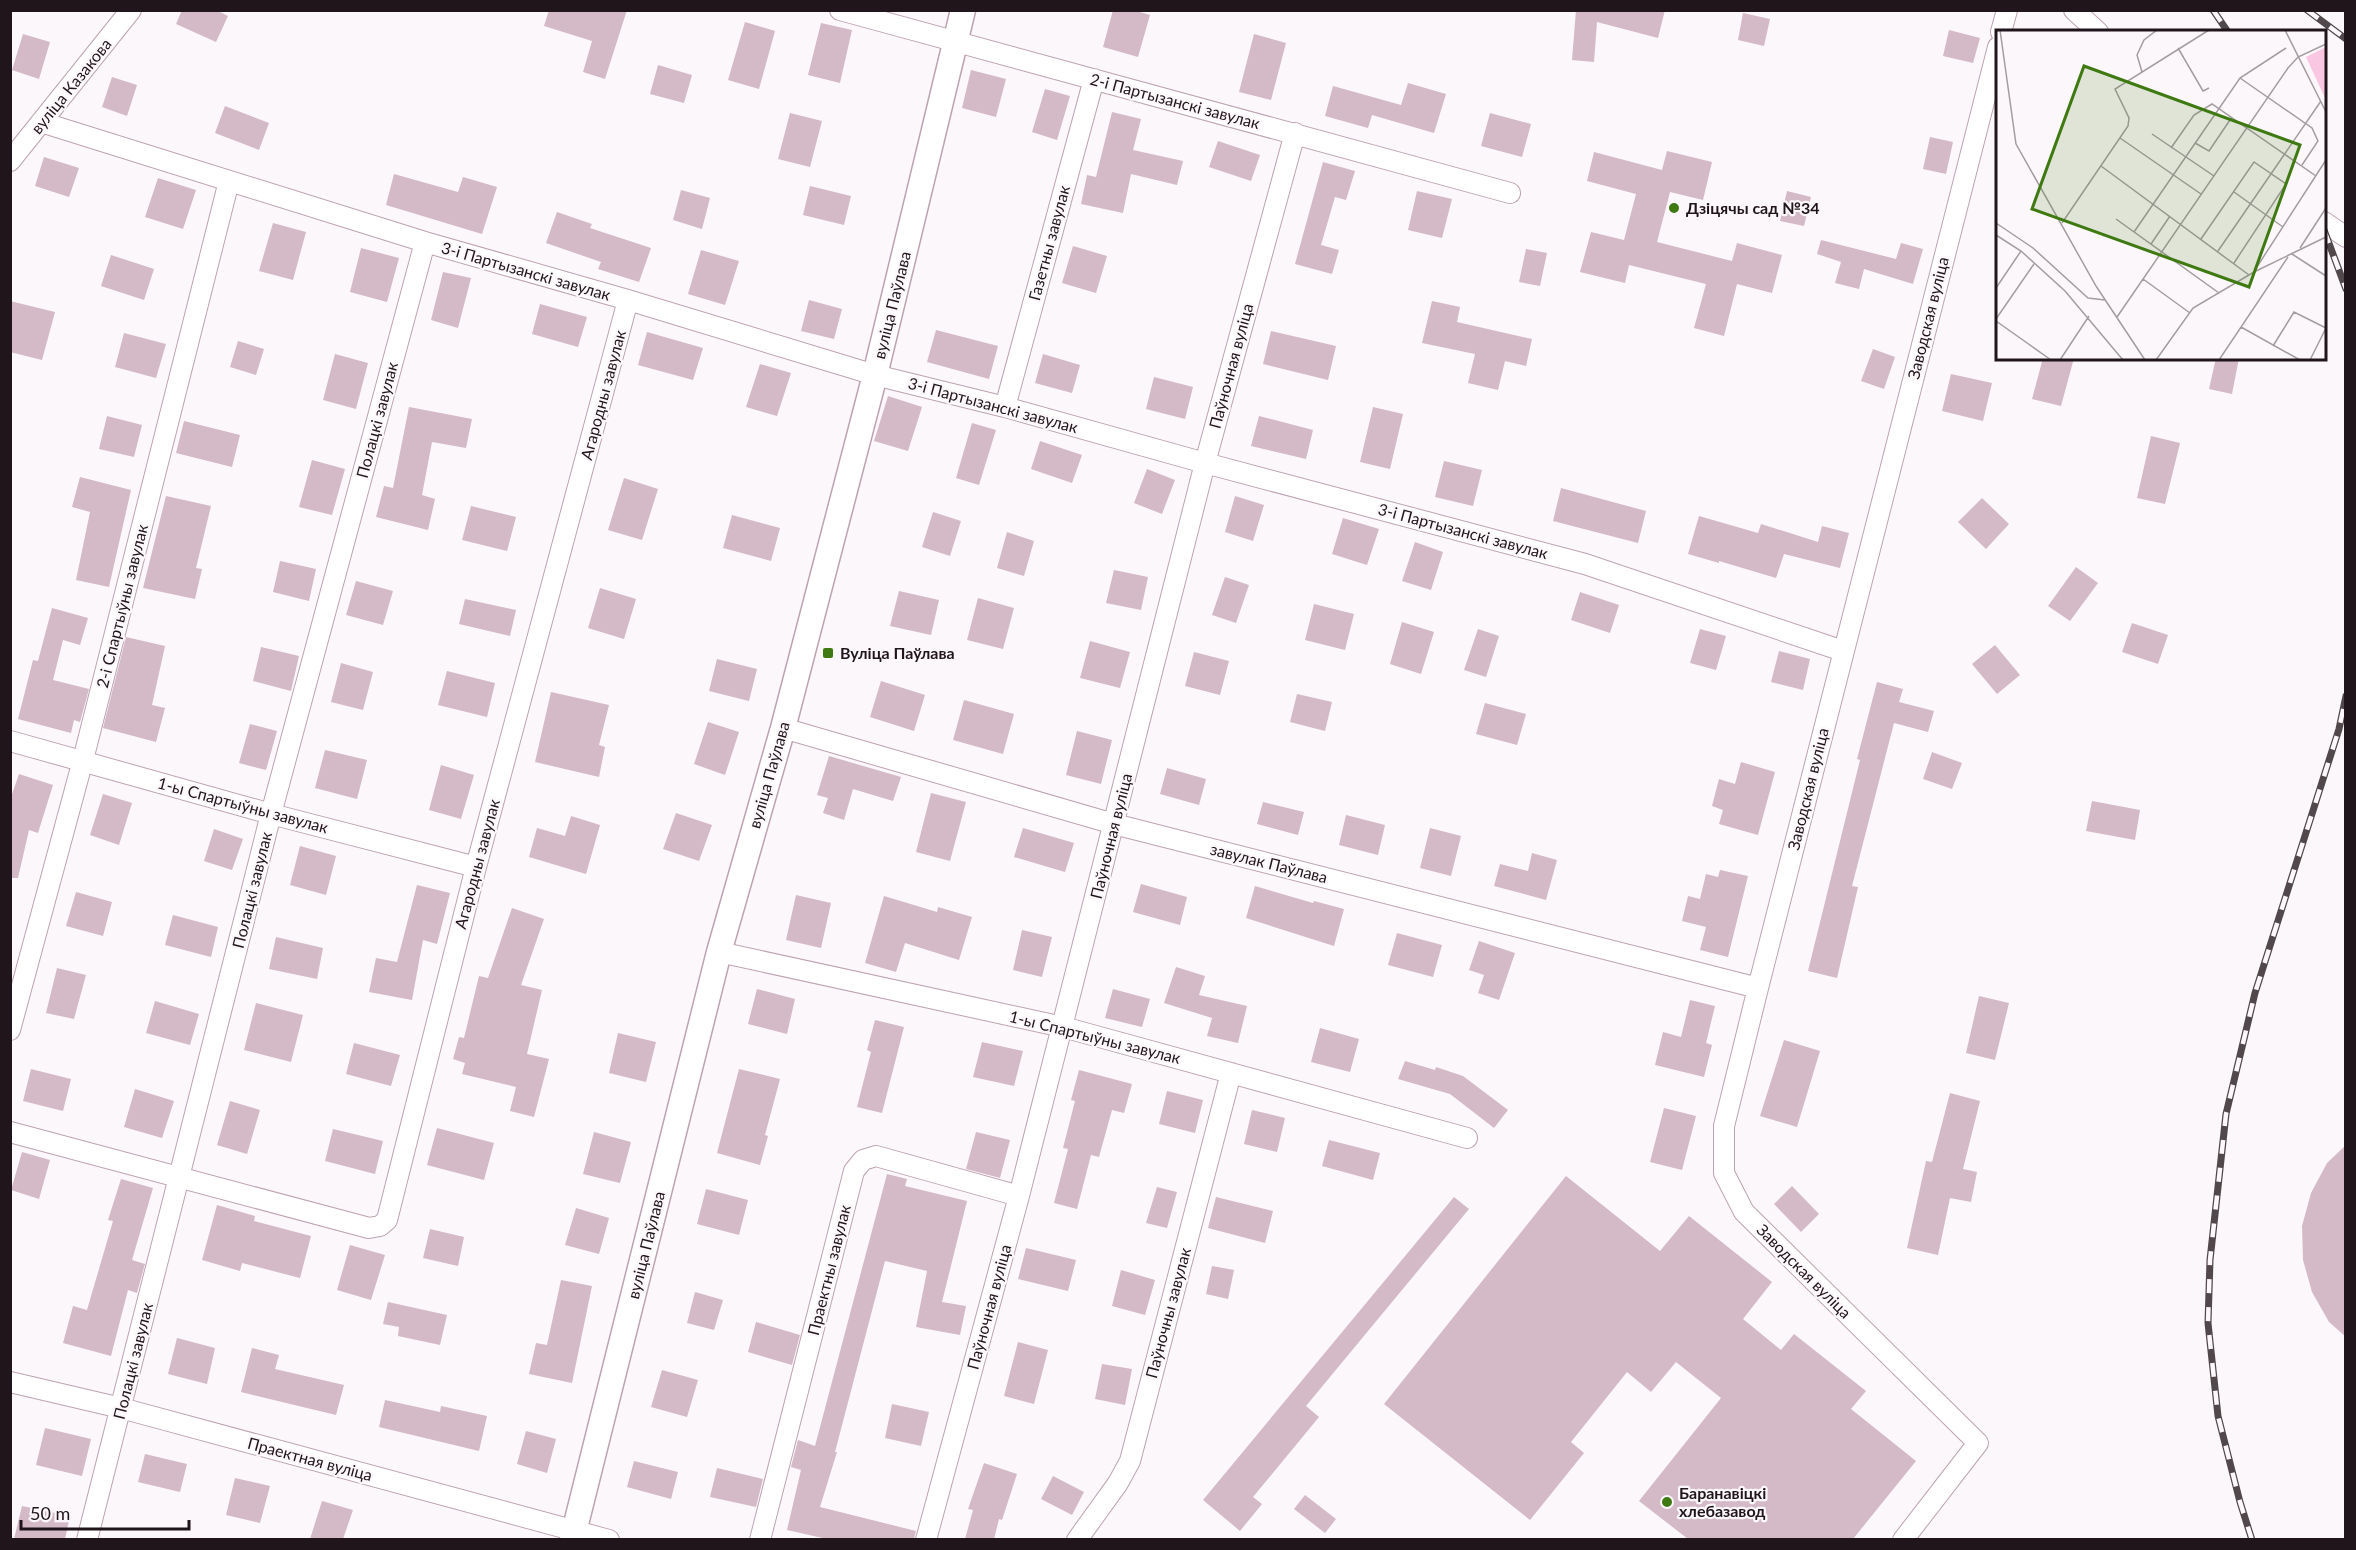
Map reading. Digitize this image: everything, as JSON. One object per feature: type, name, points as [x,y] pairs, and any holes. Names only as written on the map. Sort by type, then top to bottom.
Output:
[{"type":"street","name":"вуліца Казакова","points":[[10,160],[131,10]]},
{"type":"street","name":"2-і Партызанскі завулак","points":[[840,10],[955,43],[1295,133],[1510,194]]},
{"type":"street","name":"вуліца Паўлава","points":[[573,1535],[719,952],[783,728],[875,375],[963,10]]},
{"type":"street","points":[[2002,30],[2007,10]]},
{"type":"street","points":[[2074,10],[2096,30]]},
{"type":"street","name":"Заводская вуліца","points":[[1903,1539],[1978,1443],[1744,1212],[1724,1173],[1724,1126],[1996,54]]},
{"type":"street","name":"Газетны завулак","points":[[1005,407],[1094,80]]},
{"type":"street","name":"3-і Партызанскі завулак","points":[[41,122],[425,242],[628,300],[875,375],[1005,407],[1204,463],[1585,564],[1843,651]]},
{"type":"street","name":"Паўночная вуліца","points":[[926,1539],[1020,1196],[1204,463],[1295,133]]},
{"type":"street","name":"2-і Спартыўны завулак","points":[[10,1030],[83,760],[228,181]]},
{"type":"street","points":[[2326,223],[2346,237]]},
{"type":"street","name":"Полацкі завулак","points":[[87,1539],[271,814],[425,242]]},
{"type":"street","name":"Агародны завулак","points":[[180,1179],[369,1228],[380,1226],[387,1220],[476,867],[628,300]]},
{"type":"street","name":"завулак Паўлава","points":[[783,728],[1114,824],[1758,988]]},
{"type":"street","name":"1-ы Спартыўны завулак","points":[[10,741],[271,814],[476,867]]},
{"type":"street","name":"1-ы Спартыўны завулак","points":[[719,952],[1063,1027],[1467,1138]]},
{"type":"street","name":"Паўночны завулак","points":[[1077,1539],[1118,1483],[1130,1461],[1231,1073]]},
{"type":"street","points":[[10,1132],[180,1179]]},
{"type":"street","name":"Праектны завулак","points":[[760,1539],[854,1172],[864,1160],[876,1156],[1020,1196]]},
{"type":"street","name":"Праектная вуліца","points":[[10,1382],[121,1408],[573,1535],[609,1539]]},
{"type":"building","points":[[182,10],[216,10],[228,16],[216,42],[176,24]]},
{"type":"building","points":[[549,10],[627,10],[605,79],[583,72],[592,41],[544,26]]},
{"type":"building","points":[[1113,10],[1133,10],[1150,15],[1138,57],[1103,47]]},
{"type":"building","points":[[1576,10],[1665,10],[1658,38],[1597,22],[1594,62],[1572,60]]},
{"type":"building","points":[[1743,13],[1770,19],[1764,46],[1738,40]]},
{"type":"building","points":[[745,22],[775,31],[759,89],[728,80]]},
{"type":"building","points":[[821,23],[852,30],[840,83],[808,75]]},
{"type":"building","points":[[1949,30],[1980,38],[1973,63],[1943,56]]},
{"type":"building","points":[[23,34],[50,42],[39,79],[12,70]]},
{"type":"building","points":[[1254,34],[1286,43],[1271,100],[1239,92]]},
{"type":"building","points":[[658,65],[692,75],[684,103],[650,94]]},
{"type":"building","points":[[971,70],[1006,79],[996,117],[962,108]]},
{"type":"building","points":[[112,77],[137,85],[127,116],[102,107]]},
{"type":"building","points":[[1408,83],[1446,94],[1434,133],[1372,115],[1368,128],[1325,116],[1333,86],[1401,105]]},
{"type":"building","points":[[1045,89],[1070,96],[1057,140],[1032,132]]},
{"type":"building","points":[[225,106],[269,123],[259,150],[215,133]]},
{"type":"building","points":[[1112,112],[1141,119],[1133,150],[1183,161],[1177,185],[1131,174],[1123,213],[1081,204],[1087,175],[1096,177]]},
{"type":"building","points":[[790,113],[822,121],[810,167],[778,159]]},
{"type":"building","points":[[1490,113],[1531,124],[1522,157],[1481,146]]},
{"type":"building","points":[[1930,137],[1953,142],[1946,174],[1923,169]]},
{"type":"building","points":[[1218,141],[1260,155],[1251,181],[1209,167]]},
{"type":"building","points":[[1667,151],[1712,162],[1703,200],[1670,192],[1657,242],[1732,261],[1737,243],[1782,255],[1772,293],[1737,284],[1724,336],[1694,328],[1706,284],[1629,265],[1625,283],[1580,272],[1591,232],[1624,240],[1636,194],[1587,181],[1594,152],[1662,170]]},
{"type":"building","points":[[44,157],[79,168],[69,197],[35,186]]},
{"type":"building","points":[[1323,162],[1355,171],[1346,200],[1335,197],[1321,245],[1339,250],[1332,274],[1295,264]]},
{"type":"building","points":[[394,174],[458,192],[463,177],[497,187],[482,234],[386,205]]},
{"type":"building","points":[[158,178],[196,190],[183,229],[145,217]]},
{"type":"building","points":[[810,186],[851,196],[844,225],[803,215]]},
{"type":"building","points":[[681,190],[710,198],[702,229],[673,220]]},
{"type":"building","points":[[1417,191],[1452,199],[1442,238],[1408,230]]},
{"type":"building","points":[[1787,191],[1811,197],[1804,226],[1780,221]]},
{"type":"building","points":[[557,212],[592,224],[590,228],[651,248],[639,282],[598,269],[601,262],[546,243]]},
{"type":"building","points":[[273,223],[306,232],[293,280],[259,271]]},
{"type":"building","points":[[1821,240],[1896,259],[1901,243],[1923,249],[1913,284],[1864,269],[1859,289],[1835,283],[1841,262],[1817,254]]},
{"type":"building","points":[[1073,246],[1107,256],[1096,293],[1062,283]]},
{"type":"building","points":[[361,248],[399,258],[387,302],[350,292]]},
{"type":"building","points":[[1526,249],[1547,253],[1540,286],[1519,282]]},
{"type":"building","points":[[701,250],[739,261],[725,305],[688,294]]},
{"type":"building","points":[[111,255],[154,269],[144,300],[101,286]]},
{"type":"building","points":[[443,272],[471,278],[458,328],[431,320]]},
{"type":"building","points":[[809,300],[842,309],[834,339],[801,331]]},
{"type":"building","points":[[10,301],[55,312],[42,360],[10,352]]},
{"type":"building","points":[[1432,301],[1460,307],[1457,322],[1532,339],[1526,366],[1505,361],[1498,390],[1468,383],[1475,354],[1422,343]]},
{"type":"building","points":[[540,304],[587,317],[578,347],[532,334]]},
{"type":"building","points":[[936,330],[998,346],[989,379],[927,362]]},
{"type":"building","points":[[1271,331],[1336,346],[1328,380],[1263,364]]},
{"type":"building","points":[[647,332],[703,348],[693,380],[638,365]]},
{"type":"building","points":[[124,333],[166,344],[156,378],[115,367]]},
{"type":"building","points":[[238,341],[264,349],[256,375],[230,367]]},
{"type":"building","points":[[1873,349],[1895,357],[1884,389],[1861,381]]},
{"type":"building","points":[[335,354],[368,363],[356,409],[323,400]]},
{"type":"building","points":[[1043,354],[1080,365],[1072,393],[1035,383]]},
{"type":"building","points":[[2042,360],[2073,360],[2061,406],[2032,399]]},
{"type":"building","points":[[2216,360],[2239,360],[2232,394],[2209,389]]},
{"type":"building","points":[[760,364],[791,373],[777,416],[746,407]]},
{"type":"building","points":[[1951,374],[1992,383],[1983,421],[1942,411]]},
{"type":"building","points":[[1154,377],[1193,387],[1185,419],[1146,409]]},
{"type":"building","points":[[888,396],[922,407],[908,451],[874,441]]},
{"type":"building","points":[[409,407],[472,419],[466,448],[432,442],[422,495],[435,499],[428,530],[376,517],[384,486],[393,488]]},
{"type":"building","points":[[1373,407],[1403,414],[1390,469],[1360,462]]},
{"type":"building","points":[[107,416],[142,425],[134,457],[99,449]]},
{"type":"building","points":[[1259,416],[1313,430],[1306,459],[1251,446]]},
{"type":"building","points":[[184,421],[240,435],[232,467],[176,453]]},
{"type":"building","points":[[972,423],[996,430],[979,485],[956,478]]},
{"type":"building","points":[[2151,436],[2180,443],[2165,504],[2137,498]]},
{"type":"building","points":[[1040,441],[1082,455],[1072,483],[1031,469]]},
{"type":"building","points":[[312,460],[345,469],[332,515],[299,507]]},
{"type":"building","points":[[1444,461],[1482,470],[1473,506],[1435,497]]},
{"type":"building","points":[[1147,469],[1175,480],[1162,514],[1134,503]]},
{"type":"building","points":[[80,477],[131,490],[109,587],[76,580],[90,512],[72,507]]},
{"type":"building","points":[[624,478],[658,489],[642,540],[608,530]]},
{"type":"building","points":[[1561,488],[1646,511],[1638,543],[1553,521]]},
{"type":"building","points":[[166,496],[211,506],[196,568],[202,569],[195,599],[143,588]]},
{"type":"building","points":[[1235,496],[1264,505],[1253,541],[1225,532]]},
{"type":"building","points":[[1982,498],[2009,524],[1986,549],[1958,522]]},
{"type":"building","points":[[471,506],[516,517],[507,551],[462,540]]},
{"type":"building","points":[[933,512],[961,521],[950,556],[922,547]]},
{"type":"building","points":[[732,515],[780,528],[771,561],[723,548]]},
{"type":"building","points":[[1699,516],[1758,533],[1761,524],[1818,542],[1822,526],[1849,533],[1840,568],[1784,554],[1776,578],[1688,554]]},
{"type":"building","points":[[1343,518],[1379,529],[1367,565],[1332,554]]},
{"type":"building","points":[[1007,532],[1034,541],[1024,576],[997,568]]},
{"type":"building","points":[[1415,542],[1443,552],[1431,590],[1402,581]]},
{"type":"building","points":[[280,561],[316,569],[309,601],[273,592]]},
{"type":"building","points":[[2076,567],[2098,583],[2070,621],[2048,606]]},
{"type":"building","points":[[1114,570],[1148,577],[1141,610],[1106,603]]},
{"type":"building","points":[[1225,577],[1249,585],[1236,623],[1212,615]]},
{"type":"building","points":[[356,581],[393,591],[383,625],[346,615]]},
{"type":"building","points":[[600,588],[636,599],[624,639],[588,628]]},
{"type":"building","points":[[899,591],[939,600],[931,635],[890,626]]},
{"type":"building","points":[[1580,592],[1619,605],[1610,633],[1571,620]]},
{"type":"building","points":[[978,598],[1014,608],[1003,649],[967,640]]},
{"type":"building","points":[[465,599],[516,610],[510,636],[459,624]]},
{"type":"building","points":[[1314,604],[1354,614],[1345,650],[1305,640]]},
{"type":"building","points":[[52,608],[88,618],[80,645],[63,640],[53,680],[89,689],[80,722],[74,720],[71,733],[18,719],[33,660],[38,661]]},
{"type":"building","points":[[1402,622],[1434,632],[1421,674],[1390,664]]},
{"type":"building","points":[[2132,623],[2168,635],[2158,664],[2122,652]]},
{"type":"building","points":[[1478,629],[1499,636],[1486,677],[1464,670]]},
{"type":"building","points":[[1700,629],[1726,636],[1716,670],[1690,663]]},
{"type":"building","points":[[126,637],[165,646],[152,705],[165,708],[156,742],[103,728]]},
{"type":"building","points":[[1090,641],[1130,652],[1120,688],[1080,678]]},
{"type":"building","points":[[1995,645],[2020,675],[1997,694],[1972,664]]},
{"type":"building","points":[[261,647],[299,656],[291,691],[253,681]]},
{"type":"building","points":[[1779,651],[1810,659],[1803,690],[1771,682]]},
{"type":"building","points":[[1194,652],[1229,661],[1220,695],[1185,686]]},
{"type":"building","points":[[717,659],[757,669],[749,701],[709,691]]},
{"type":"building","points":[[341,663],[373,672],[363,710],[331,702]]},
{"type":"building","points":[[447,671],[495,683],[487,717],[438,705]]},
{"type":"building","points":[[881,681],[925,695],[914,731],[870,717]]},
{"type":"building","points":[[1877,682],[1903,689],[1899,702],[1934,711],[1928,732],[1894,723],[1852,886],[1858,887],[1837,978],[1808,971]]},
{"type":"building","points":[[551,692],[609,705],[599,745],[605,747],[599,777],[535,762]]},
{"type":"building","points":[[1297,694],[1332,702],[1325,731],[1290,722]]},
{"type":"building","points":[[964,700],[1014,714],[1003,754],[953,740]]},
{"type":"building","points":[[1485,703],[1526,714],[1517,745],[1476,734]]},
{"type":"building","points":[[708,722],[739,732],[725,775],[694,764]]},
{"type":"building","points":[[250,724],[277,731],[266,770],[239,763]]},
{"type":"building","points":[[1077,731],[1112,740],[1101,784],[1066,775]]},
{"type":"building","points":[[325,750],[367,760],[357,799],[315,788]]},
{"type":"building","points":[[1932,752],[1962,763],[1952,789],[1923,779]]},
{"type":"building","points":[[829,756],[901,777],[893,801],[853,789],[844,820],[823,813],[828,798],[817,795]]},
{"type":"building","points":[[1741,762],[1775,772],[1758,835],[1719,824],[1723,810],[1712,806],[1719,779],[1735,784]]},
{"type":"building","points":[[441,765],[474,775],[461,819],[429,810]]},
{"type":"building","points":[[1167,768],[1206,779],[1199,805],[1160,794]]},
{"type":"building","points":[[19,774],[53,785],[38,833],[29,830],[18,878],[10,878],[10,800]]},
{"type":"building","points":[[931,793],[966,802],[950,861],[916,852]]},
{"type":"building","points":[[103,794],[132,803],[119,845],[90,835]]},
{"type":"building","points":[[2092,801],[2140,810],[2135,840],[2086,831]]},
{"type":"building","points":[[1263,802],[1304,812],[1298,835],[1257,824]]},
{"type":"building","points":[[676,813],[712,825],[699,861],[663,849]]},
{"type":"building","points":[[1346,815],[1385,825],[1378,855],[1339,845]]},
{"type":"building","points":[[571,816],[600,825],[586,874],[529,857],[537,828],[565,836]]},
{"type":"building","points":[[1023,828],[1074,843],[1065,872],[1014,857]]},
{"type":"building","points":[[1430,828],[1461,836],[1451,876],[1420,868]]},
{"type":"building","points":[[214,829],[243,839],[232,870],[204,861]]},
{"type":"building","points":[[300,846],[336,856],[326,895],[290,885]]},
{"type":"building","points":[[1532,853],[1557,860],[1546,900],[1494,886],[1500,864],[1528,871]]},
{"type":"building","points":[[1720,870],[1748,876],[1728,957],[1700,950],[1706,927],[1682,921],[1688,896],[1700,899],[1706,874],[1718,877]]},
{"type":"building","points":[[1141,884],[1187,897],[1180,925],[1133,912]]},
{"type":"building","points":[[417,885],[450,893],[437,944],[423,940],[412,1000],[369,992],[376,958],[397,962]]},
{"type":"building","points":[[1255,886],[1313,903],[1314,901],[1344,909],[1334,946],[1246,918]]},
{"type":"building","points":[[76,892],[112,902],[103,936],[66,926]]},
{"type":"building","points":[[796,895],[831,903],[821,948],[786,940]]},
{"type":"building","points":[[884,896],[937,912],[938,907],[972,917],[959,960],[905,943],[896,972],[865,963]]},
{"type":"building","points":[[512,908],[544,919],[521,985],[542,990],[527,1054],[549,1059],[534,1117],[510,1111],[516,1087],[462,1074],[465,1063],[453,1059],[459,1037],[464,1038],[479,976],[488,978]]},
{"type":"building","points":[[173,915],[218,927],[211,957],[165,945]]},
{"type":"building","points":[[1022,930],[1052,937],[1042,977],[1013,970]]},
{"type":"building","points":[[1397,933],[1442,945],[1433,977],[1388,965]]},
{"type":"building","points":[[276,937],[323,948],[317,979],[269,969]]},
{"type":"building","points":[[1479,941],[1515,953],[1499,1000],[1478,993],[1484,975],[1469,970]]},
{"type":"building","points":[[1176,967],[1205,976],[1199,995],[1247,1006],[1238,1043],[1207,1036],[1212,1018],[1164,1003]]},
{"type":"building","points":[[57,968],[86,975],[74,1019],[46,1013]]},
{"type":"building","points":[[757,989],[795,999],[787,1034],[748,1024]]},
{"type":"building","points":[[1113,989],[1150,999],[1142,1027],[1105,1018]]},
{"type":"building","points":[[1979,996],[2009,1003],[1995,1060],[1966,1053]]},
{"type":"building","points":[[1690,1000],[1715,1006],[1706,1043],[1712,1045],[1704,1077],[1655,1065],[1663,1032],[1681,1037]]},
{"type":"building","points":[[155,1001],[199,1014],[190,1045],[146,1033]]},
{"type":"building","points":[[256,1003],[303,1015],[291,1062],[244,1050]]},
{"type":"building","points":[[875,1020],[904,1027],[882,1113],[857,1107],[871,1052],[867,1050]]},
{"type":"building","points":[[1320,1028],[1359,1039],[1350,1072],[1311,1062]]},
{"type":"building","points":[[618,1033],[656,1042],[646,1082],[609,1073]]},
{"type":"building","points":[[1784,1040],[1820,1051],[1797,1127],[1760,1116]]},
{"type":"building","points":[[982,1042],[1023,1051],[1014,1086],[973,1077]]},
{"type":"building","points":[[354,1043],[400,1055],[391,1086],[346,1074]]},
{"type":"building","points":[[1405,1061],[1435,1070],[1436,1067],[1463,1076],[1508,1110],[1494,1128],[1450,1094],[1398,1079]]},
{"type":"building","points":[[31,1069],[71,1079],[63,1111],[23,1101]]},
{"type":"building","points":[[739,1069],[780,1079],[765,1135],[768,1136],[760,1165],[717,1153]]},
{"type":"building","points":[[1079,1070],[1132,1084],[1124,1113],[1112,1110],[1099,1157],[1091,1155],[1077,1209],[1054,1203],[1068,1149],[1063,1148],[1075,1101],[1071,1100]]},
{"type":"building","points":[[135,1089],[174,1101],[162,1138],[124,1127]]},
{"type":"building","points":[[1167,1091],[1203,1100],[1195,1133],[1159,1124]]},
{"type":"building","points":[[1950,1093],[1980,1101],[1963,1169],[1977,1172],[1971,1202],[1950,1198],[1938,1255],[1907,1248],[1926,1161],[1932,1162]]},
{"type":"building","points":[[230,1101],[260,1110],[247,1154],[217,1145]]},
{"type":"building","points":[[1664,1108],[1696,1116],[1682,1170],[1650,1162]]},
{"type":"building","points":[[1252,1110],[1285,1118],[1277,1152],[1244,1144]]},
{"type":"building","points":[[437,1128],[494,1143],[484,1180],[427,1165]]},
{"type":"building","points":[[333,1129],[383,1141],[375,1174],[325,1161]]},
{"type":"building","points":[[594,1132],[631,1142],[620,1183],[583,1174]]},
{"type":"building","points":[[976,1132],[1010,1140],[1000,1178],[966,1169]]},
{"type":"building","points":[[1329,1140],[1380,1153],[1373,1180],[1322,1166]]},
{"type":"building","points":[[2346,1145],[2346,1337],[2329,1322],[2312,1292],[2303,1260],[2302,1226],[2311,1193],[2327,1163]]},
{"type":"building","points":[[22,1152],[50,1160],[39,1199],[11,1190]]},
{"type":"building","points":[[887,1174],[907,1179],[905,1186],[967,1201],[942,1302],[966,1306],[960,1335],[916,1327],[927,1271],[885,1261],[835,1452],[837,1452],[820,1507],[916,1531],[914,1539],[827,1539],[787,1530],[801,1470],[791,1467],[798,1440],[815,1446]]},
{"type":"building","points":[[1566,1176],[1660,1251],[1689,1216],[1772,1282],[1743,1319],[1781,1350],[1794,1334],[1866,1391],[1851,1409],[1916,1461],[1853,1539],[1688,1539],[1639,1501],[1721,1398],[1676,1362],[1651,1392],[1627,1372],[1571,1442],[1584,1453],[1530,1520],[1384,1404]]},
{"type":"building","points":[[121,1179],[153,1188],[132,1260],[145,1264],[137,1293],[128,1290],[111,1356],[63,1343],[73,1306],[87,1310],[113,1221],[108,1220]]},
{"type":"building","points":[[1792,1186],[1819,1214],[1801,1232],[1774,1204]]},
{"type":"building","points":[[1157,1187],[1177,1192],[1167,1228],[1146,1223]]},
{"type":"building","points":[[706,1189],[748,1200],[739,1235],[697,1224]]},
{"type":"building","points":[[1216,1197],[1273,1211],[1265,1243],[1208,1228]]},
{"type":"building","points":[[1454,1197],[1469,1209],[1306,1406],[1319,1417],[1253,1497],[1262,1504],[1240,1531],[1203,1500]]},
{"type":"building","points":[[217,1205],[255,1216],[254,1221],[311,1236],[300,1278],[242,1263],[240,1271],[202,1260]]},
{"type":"building","points":[[576,1208],[609,1218],[599,1254],[565,1245]]},
{"type":"building","points":[[430,1229],[464,1237],[458,1266],[423,1258]]},
{"type":"building","points":[[350,1245],[385,1255],[371,1300],[337,1290]]},
{"type":"building","points":[[1026,1248],[1076,1260],[1068,1291],[1018,1279]]},
{"type":"building","points":[[1212,1266],[1234,1270],[1228,1299],[1206,1294]]},
{"type":"building","points":[[1121,1270],[1155,1280],[1145,1315],[1112,1306]]},
{"type":"building","points":[[561,1280],[592,1286],[572,1383],[529,1374],[536,1343],[547,1345]]},
{"type":"building","points":[[695,1292],[723,1300],[714,1330],[687,1323]]},
{"type":"building","points":[[388,1302],[447,1315],[440,1345],[398,1336],[399,1327],[383,1324]]},
{"type":"building","points":[[756,1322],[800,1335],[792,1365],[748,1352]]},
{"type":"building","points":[[177,1338],[215,1348],[207,1384],[168,1374]]},
{"type":"building","points":[[1018,1342],[1048,1350],[1034,1404],[1004,1396]]},
{"type":"building","points":[[252,1348],[279,1355],[275,1369],[344,1385],[336,1415],[241,1392]]},
{"type":"building","points":[[1102,1364],[1132,1369],[1125,1405],[1095,1399]]},
{"type":"building","points":[[662,1370],[698,1380],[687,1417],[651,1407]]},
{"type":"building","points":[[385,1400],[440,1412],[441,1406],[487,1416],[479,1451],[379,1427]]},
{"type":"building","points":[[892,1404],[929,1412],[921,1446],[885,1438]]},
{"type":"building","points":[[45,1428],[91,1439],[82,1476],[36,1465]]},
{"type":"building","points":[[526,1431],[556,1439],[547,1473],[517,1464]]},
{"type":"building","points":[[145,1454],[187,1464],[180,1492],[138,1482]]},
{"type":"building","points":[[634,1461],[678,1472],[671,1499],[627,1487]]},
{"type":"building","points":[[984,1463],[1017,1474],[1002,1520],[999,1519],[994,1539],[965,1539],[973,1510],[968,1509]]},
{"type":"building","points":[[717,1468],[763,1479],[756,1507],[710,1497]]},
{"type":"building","points":[[1053,1476],[1084,1492],[1072,1515],[1041,1499]]},
{"type":"building","points":[[235,1478],[270,1486],[260,1523],[226,1515]]},
{"type":"building","points":[[1305,1495],[1336,1519],[1325,1533],[1294,1509]]},
{"type":"building","points":[[322,1501],[353,1510],[343,1539],[310,1539]]},
{"type":"building","points":[[22,1506],[70,1516],[65,1539],[14,1539]]},
{"type":"railway","points":[[2213,10],[2227,30]]},
{"type":"railway","points":[[2307,10],[2346,39]]},
{"type":"railway","points":[[2326,235],[2346,289]]},
{"type":"railway","points":[[2252,1540],[2218,1416],[2208,1323],[2210,1260],[2226,1114],[2255,993],[2339,729],[2346,696]]},
{"type":"place","name":"Дзіцячы сад №34","points":[[1674,208]]},
{"type":"place","name":"Вуліца Паўлава","points":[[828,653]]},
{"type":"place","name":"Баранавіцкі хлебазавод","points":[[1667,1502]]}]
